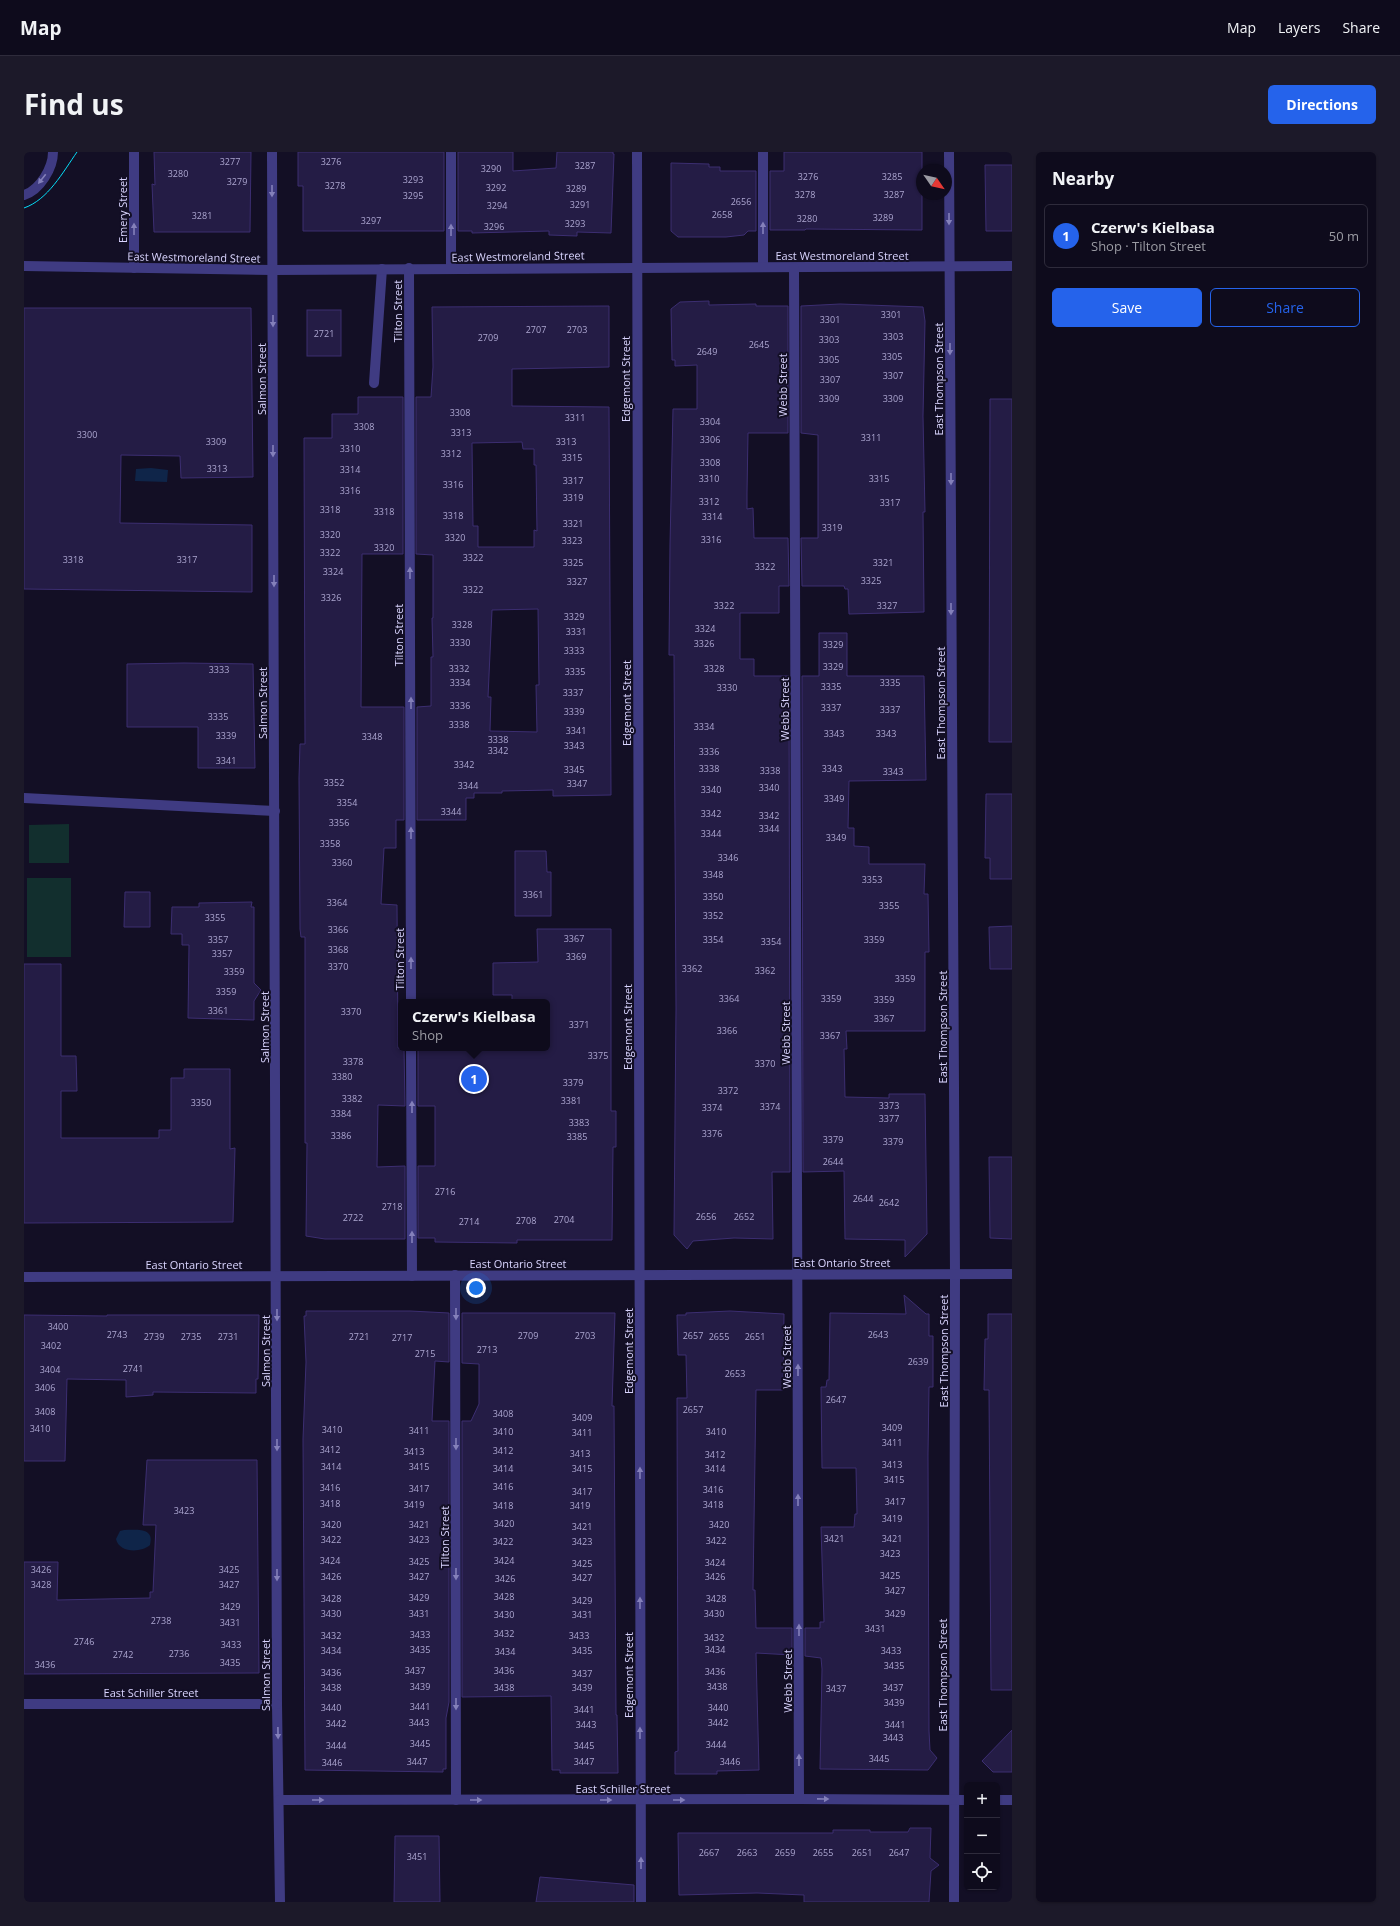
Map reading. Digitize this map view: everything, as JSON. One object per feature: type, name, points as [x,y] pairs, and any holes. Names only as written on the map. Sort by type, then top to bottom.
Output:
[{"type":"street","points":[[24,195],[30,193],[45,178],[53,158],[53,152]]},
{"type":"street","name":"Emery Street","points":[[134,152],[134,268]]},
{"type":"street","name":"Salmon Street","points":[[272,152],[277,1276],[277,1704],[280,1902]]},
{"type":"street","points":[[451,152],[451,269]]},
{"type":"street","name":"Edgemont Street","points":[[637,152],[641,1902]]},
{"type":"street","points":[[763,152],[763,267]]},
{"type":"street","name":"East Thompson Street","points":[[949,152],[955,1274],[954,1902]]},
{"type":"street","name":"East Westmoreland Street","points":[[24,266],[273,270],[409,268],[794,268],[1012,266]]},
{"type":"street","name":"Tilton Street","points":[[409,268],[411,999]]},
{"type":"street","name":"Webb Street","points":[[794,268],[799,1799]]},
{"type":"street","points":[[374,383],[382,269]]},
{"type":"street","points":[[24,798],[275,811]]},
{"type":"street","points":[[412,1051],[412,1276]]},
{"type":"street","name":"East Ontario Street","points":[[24,1277],[1012,1274]]},
{"type":"street","name":"Tilton Street","points":[[456,1275],[456,1800]]},
{"type":"street","name":"East Schiller Street","points":[[24,1704],[277,1704]]},
{"type":"street","name":"East Schiller Street","points":[[279,1800],[964,1800]]},
{"type":"street","points":[[1000,1800],[1012,1800]]},
{"type":"green space","points":[[69,824],[69,863],[29,863],[29,825]]},
{"type":"green space","points":[[27,878],[71,878],[71,957],[27,957]]},
{"type":"water","points":[[151,468],[168,470],[167,482],[135,481],[136,469]]},
{"type":"water","points":[[139,1530],[147,1532],[151,1539],[150,1545],[146,1548],[136,1550],[121,1547],[116,1539],[120,1531]]},
{"type":"building","points":[[154,152],[251,152],[250,232],[154,232],[152,184],[155,185]]},
{"type":"building","points":[[298,152],[444,152],[444,231],[303,231],[303,186],[298,186]]},
{"type":"building","points":[[458,152],[513,152],[513,171],[556,168],[557,152],[613,152],[611,233],[577,232],[577,236],[549,235],[549,231],[472,233],[472,231],[458,231]]},
{"type":"building","points":[[784,152],[922,152],[922,164],[916,164],[916,200],[922,200],[922,230],[770,230],[770,171],[784,171]]},
{"type":"building","points":[[671,163],[709,164],[709,167],[720,167],[720,171],[756,171],[756,231],[748,231],[744,235],[726,237],[678,237],[671,231]]},
{"type":"building","points":[[985,165],[1012,165],[1012,231],[986,231]]},
{"type":"building","points":[[709,301],[709,305],[756,304],[756,306],[788,306],[788,433],[748,433],[747,509],[753,508],[754,538],[788,538],[789,586],[779,586],[779,613],[740,613],[740,659],[754,659],[754,676],[789,676],[790,1172],[772,1172],[773,1239],[734,1238],[693,1241],[687,1249],[674,1235],[676,1009],[674,655],[669,655],[670,545],[673,409],[697,409],[697,365],[675,366],[675,360],[672,360],[671,309],[680,302]]},
{"type":"building","points":[[840,304],[923,307],[925,321],[923,416],[925,512],[923,512],[924,612],[849,614],[848,589],[845,589],[844,586],[802,586],[801,538],[818,538],[818,435],[801,433],[801,306]]},
{"type":"building","points":[[609,306],[609,367],[512,369],[512,406],[609,407],[611,795],[553,796],[553,790],[474,793],[474,798],[466,798],[466,820],[417,820],[417,707],[431,706],[431,657],[433,657],[433,555],[416,554],[416,397],[431,397],[433,367],[432,307]],"holes":[[[522,442],[523,449],[534,449],[534,465],[536,465],[537,531],[534,530],[534,547],[478,547],[478,526],[473,526],[472,443]],[[538,609],[539,685],[536,685],[537,732],[490,731],[491,697],[488,697],[492,610]]]},
{"type":"building","points":[[24,308],[251,308],[253,477],[181,478],[180,456],[121,455],[120,523],[252,525],[252,592],[24,589]]},
{"type":"building","points":[[307,310],[341,310],[341,356],[307,356]]},
{"type":"building","points":[[358,397],[403,397],[403,554],[362,554],[361,707],[404,707],[404,820],[396,820],[396,848],[384,848],[381,904],[397,905],[398,1051],[404,1051],[405,1106],[378,1105],[377,1167],[405,1166],[405,1239],[325,1239],[306,1236],[307,1143],[305,1143],[305,937],[301,937],[300,929],[299,778],[300,744],[305,744],[304,438],[332,438],[332,414],[358,414]]},
{"type":"building","points":[[990,399],[1012,399],[1012,742],[989,742]]},
{"type":"building","points":[[819,633],[847,633],[847,676],[924,676],[926,780],[849,781],[848,828],[854,828],[854,846],[869,847],[869,864],[925,864],[924,894],[928,894],[929,952],[925,952],[925,1031],[846,1031],[847,1049],[844,1049],[845,1097],[889,1098],[889,1094],[925,1094],[927,1234],[905,1257],[905,1240],[845,1239],[844,1171],[803,1172],[802,676],[819,676]]},
{"type":"building","points":[[127,664],[253,664],[255,768],[198,768],[198,727],[127,727]]},
{"type":"building","points":[[986,794],[1012,794],[1012,879],[990,879],[990,858],[985,858]]},
{"type":"building","points":[[515,851],[546,851],[547,872],[551,872],[551,916],[515,916]]},
{"type":"building","points":[[125,892],[150,892],[150,927],[124,927]]},
{"type":"building","points":[[252,902],[251,907],[254,907],[254,983],[261,990],[254,1001],[254,1020],[188,1018],[189,945],[182,945],[182,934],[171,934],[172,907],[199,907],[199,903]]},
{"type":"building","points":[[1012,926],[1012,969],[990,969],[989,927]]},
{"type":"building","points":[[537,929],[611,929],[611,1111],[616,1111],[616,1147],[613,1147],[612,1240],[517,1240],[517,1243],[435,1242],[435,1238],[418,1238],[418,1166],[435,1166],[435,1106],[418,1106],[418,1051],[550,1051],[550,999],[512,999],[512,995],[493,995],[493,963],[538,962]]},
{"type":"building","points":[[24,964],[61,964],[61,1056],[76,1056],[77,1091],[61,1091],[61,1138],[159,1138],[159,1130],[171,1130],[171,1078],[184,1078],[184,1069],[230,1069],[230,1149],[235,1148],[233,1222],[24,1223]]},
{"type":"building","points":[[989,1157],[1012,1157],[1012,1239],[990,1238]]},
{"type":"building","points":[[904,1295],[926,1314],[929,1314],[929,1336],[933,1336],[933,1387],[929,1387],[928,1454],[929,1731],[930,1750],[937,1758],[928,1770],[820,1769],[821,1658],[805,1656],[805,1628],[820,1628],[820,1622],[824,1622],[821,1527],[854,1527],[855,1514],[857,1514],[856,1468],[822,1468],[821,1387],[826,1387],[827,1380],[829,1380],[830,1313],[906,1314]]},
{"type":"building","points":[[306,1311],[410,1311],[449,1313],[449,1362],[435,1361],[432,1421],[449,1421],[449,1702],[446,1718],[446,1769],[443,1769],[443,1772],[305,1770],[303,1439],[306,1362],[304,1316],[306,1316]]},
{"type":"building","points":[[730,1311],[784,1314],[783,1390],[756,1390],[753,1590],[755,1590],[756,1628],[792,1628],[792,1655],[756,1653],[759,1770],[717,1771],[717,1774],[675,1774],[675,1752],[678,1751],[677,1398],[687,1398],[686,1355],[678,1355],[677,1315],[686,1315],[686,1313]]},
{"type":"building","points":[[462,1313],[615,1313],[612,1406],[614,1406],[616,1715],[618,1773],[560,1773],[560,1770],[552,1770],[551,1696],[462,1697],[462,1421],[471,1421],[479,1404],[479,1364],[462,1363]]},
{"type":"building","points":[[988,1314],[1012,1314],[1012,1690],[991,1690],[989,1390],[984,1390],[985,1339],[988,1339]]},
{"type":"building","points":[[24,1315],[259,1315],[258,1379],[256,1379],[256,1393],[153,1392],[153,1395],[126,1397],[126,1380],[67,1379],[65,1461],[24,1461]]},
{"type":"building","points":[[147,1460],[257,1460],[259,1673],[24,1674],[24,1562],[58,1562],[57,1600],[150,1598],[150,1592],[153,1592],[156,1525],[143,1525]]},
{"type":"building","points":[[1012,1730],[1012,1772],[993,1772],[982,1761]]},
{"type":"building","points":[[910,1828],[931,1828],[930,1858],[939,1865],[931,1871],[929,1902],[804,1902],[804,1895],[757,1893],[679,1895],[678,1833],[833,1833],[833,1830],[908,1832]]},
{"type":"building","points":[[395,1836],[439,1836],[440,1902],[394,1902]]},
{"type":"building","points":[[540,1877],[634,1885],[634,1902],[536,1902]]},
{"type":"tram line","points":[[24,208],[33,204],[48,192],[77,152]]},
{"type":"place","name":"Czerw's Kielbasa","points":[[474,1079]]}]
